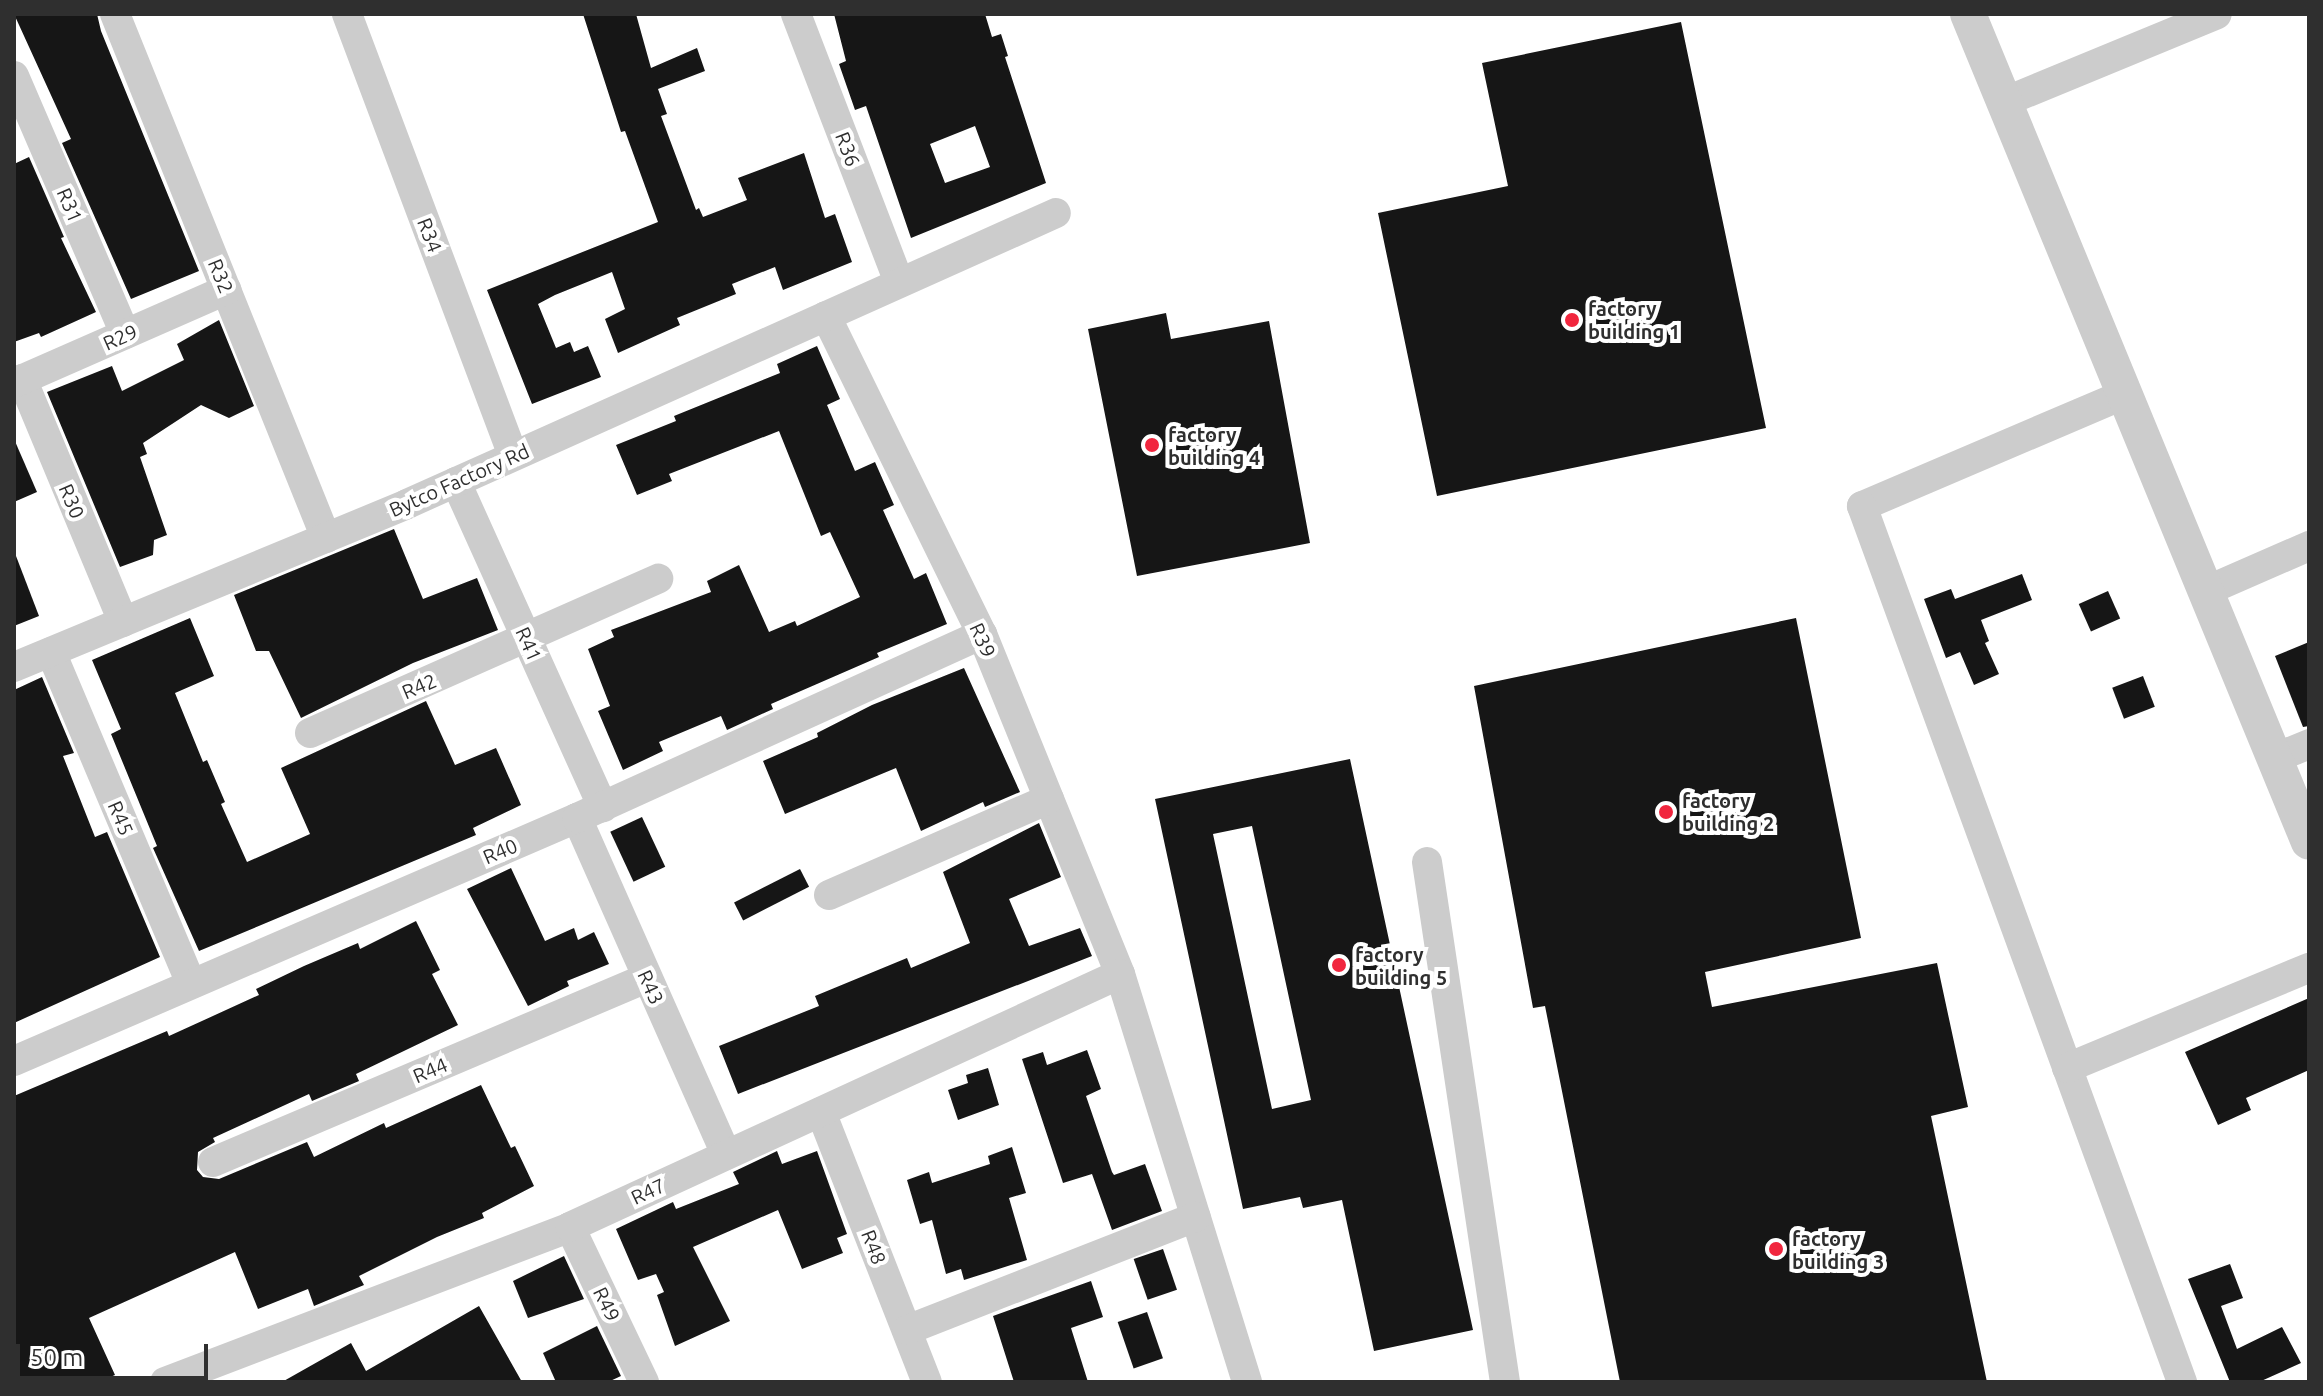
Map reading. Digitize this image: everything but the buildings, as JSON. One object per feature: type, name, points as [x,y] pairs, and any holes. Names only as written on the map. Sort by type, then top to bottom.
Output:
[{"type":"street","name":"R32","points":[[115,14],[326,538]]},
{"type":"street","name":"R34","points":[[347,14],[513,456]]},
{"type":"street","name":"R36","points":[[796,14],[899,283]]},
{"type":"street","points":[[1968,14],[2309,842]]},
{"type":"street","points":[[2004,102],[2217,14]]},
{"type":"street","name":"R31","points":[[14,76],[26,136],[125,334]]},
{"type":"street","name":"Bytco Factory Rd","points":[[14,667],[456,482],[1056,213]]},
{"type":"street","name":"R29","points":[[18,381],[226,290]]},
{"type":"street","name":"R39","points":[[826,316],[982,634],[1120,974],[1247,1382]]},
{"type":"street","name":"R30","points":[[18,381],[123,622]]},
{"type":"street","points":[[2125,394],[1862,506],[2182,1382]]},
{"type":"street","name":"R41","points":[[456,482],[527,639],[590,812]]},
{"type":"street","points":[[2206,591],[2309,546]]},
{"type":"street","name":"R42","points":[[310,733],[658,579]]},
{"type":"street","name":"R40","points":[[14,1061],[590,812],[982,634]]},
{"type":"street","name":"R45","points":[[51,652],[191,984]]},
{"type":"street","points":[[2275,758],[2309,744]]},
{"type":"street","points":[[829,895],[1049,799]]},
{"type":"street","name":"R43","points":[[590,812],[647,978],[726,1155]]},
{"type":"street","points":[[1427,862],[1505,1382]]},
{"type":"street","points":[[2067,1068],[2309,968]]},
{"type":"street","name":"R47","points":[[165,1382],[570,1227],[1120,974]]},
{"type":"street","name":"R44","points":[[213,1162],[647,978]]},
{"type":"street","name":"R48","points":[[821,1112],[927,1382]]},
{"type":"street","points":[[907,1330],[1196,1217]]},
{"type":"street","name":"R49","points":[[570,1227],[644,1382]]},
{"type":"place","name":"factory building 1","points":[[1572,320]]},
{"type":"place","name":"factory building 4","points":[[1152,445]]},
{"type":"place","name":"factory building 2","points":[[1666,812]]},
{"type":"place","name":"factory building 5","points":[[1339,965]]},
{"type":"place","name":"factory building 3","points":[[1776,1249]]}]
